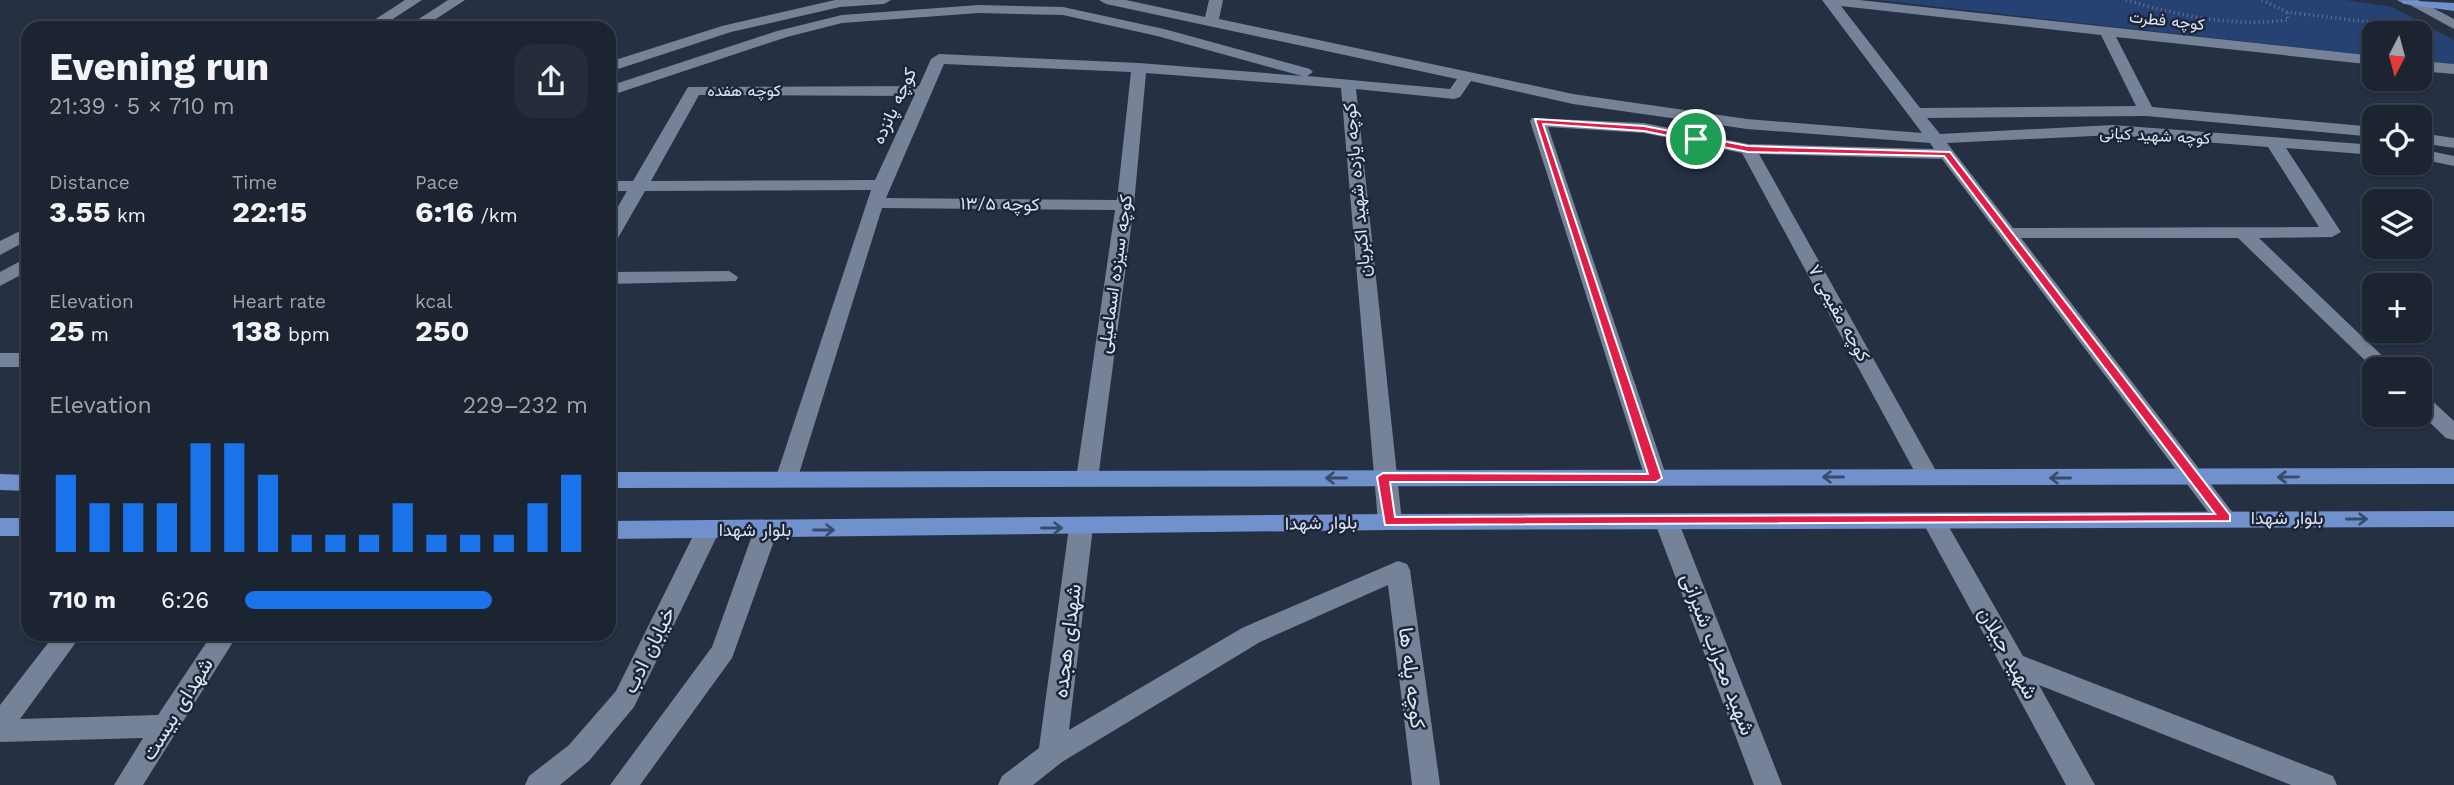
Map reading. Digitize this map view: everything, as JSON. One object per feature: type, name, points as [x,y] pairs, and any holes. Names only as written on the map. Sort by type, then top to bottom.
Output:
[{"type":"main road","points":[[2406,0],[2454,7]]},
{"type":"main road","points":[[616,481],[1383,477],[2196,478],[2454,475]]},
{"type":"main road","points":[[0,482],[21,481]]},
{"type":"main road","name":"بلوار شهدا","points":[[616,530],[1390,522],[2454,519]]},
{"type":"main road","points":[[0,527],[21,527]]},
{"type":"street","points":[[380,21],[415,0]]},
{"type":"street","points":[[424,21],[458,0]]},
{"type":"street","points":[[821,0],[840,3]]},
{"type":"street","points":[[616,64],[727,29],[840,3],[884,0]]},
{"type":"street","points":[[1106,0],[1573,99],[1747,124],[1941,147]]},
{"type":"street","points":[[1211,22],[1216,0]]},
{"type":"street","points":[[2406,0],[2454,25]]},
{"type":"street","points":[[1829,1],[2225,518]]},
{"type":"street","name":"کوچه فطرت","points":[[1829,1],[2362,60]]},
{"type":"street","points":[[616,89],[782,34],[842,19],[1026,8],[1063,11],[1159,32],[1348,84]]},
{"type":"street","points":[[2106,31],[2146,111]]},
{"type":"street","name":"کوچه پانزده","points":[[786,480],[881,185],[939,59],[1139,68],[1348,84]]},
{"type":"street","points":[[2432,67],[2454,69]]},
{"type":"street","name":"کوچه سیزده اسماعیلی","points":[[1087,480],[1125,205],[1139,68]]},
{"type":"street","name":"کوچه یازده شهید اکبریان","points":[[1390,522],[1383,477],[1348,84],[1454,94],[1467,76]]},
{"type":"street","name":"کوچه هفده","points":[[616,225],[694,90],[922,91]]},
{"type":"street","points":[[1916,113],[2146,111],[2362,131]]},
{"type":"street","points":[[1656,478],[1538,121],[1644,128],[1748,149],[1941,147]]},
{"type":"street","name":"کوچه شهید کیانی","points":[[1941,147],[2113,130],[2362,149]]},
{"type":"street","points":[[2432,140],[2454,143]]},
{"type":"street","points":[[2008,233],[2332,232],[2273,141]]},
{"type":"street","name":"کوچه مقیمی ۷","points":[[1748,149],[1929,478]]},
{"type":"street","points":[[2432,157],[2454,161]]},
{"type":"street","points":[[616,186],[881,185]]},
{"type":"street","name":"کوچه ۱۳/۵","points":[[875,202],[1125,205]]},
{"type":"street","points":[[2242,232],[2373,357]]},
{"type":"street","points":[[0,249],[21,236]]},
{"type":"street","points":[[0,280],[21,267]]},
{"type":"street","points":[[616,278],[729,277]]},
{"type":"street","points":[[0,360],[21,360]]},
{"type":"street","points":[[2432,412],[2454,433]]},
{"type":"street","name":"شهید جیلان","points":[[1934,521],[2081,785]]},
{"type":"street","name":"شهید محراب شیرانی","points":[[1667,523],[1768,785]]},
{"type":"street","name":"شهدای هجده","points":[[1052,754],[1082,527]]},
{"type":"street","name":"خیابان ادب","points":[[539,785],[579,753],[625,699],[708,530]]},
{"type":"street","points":[[624,785],[723,651],[766,530]]},
{"type":"street","name":"کوچه پله ها","points":[[1052,754],[1251,635],[1398,570],[1426,785]]},
{"type":"street","points":[[0,725],[64,641]]},
{"type":"street","name":"شهدای بیست","points":[[128,785],[221,641]]},
{"type":"street","points":[[2014,664],[2323,785]]},
{"type":"street","points":[[0,731],[166,726]]},
{"type":"street","points":[[1012,785],[1052,754]]},
{"type":"path","points":[[2126,0],[2200,19],[2268,23],[2288,20],[2287,12]]},
{"type":"path","points":[[2262,0],[2287,12],[2362,22]]},
{"type":"shaded area","points":[[1877,0],[2346,0],[2392,7],[2418,21],[2362,21],[2362,55]]},
{"type":"shaded area","points":[[2432,28],[2454,40],[2454,64],[2432,62]]},
{"type":"route","points":[[1538,121],[1644,128],[1696,139],[1748,149],[1947,154],[2225,518],[1667,523],[1390,522],[1383,477],[1656,478],[1538,121]]}]
